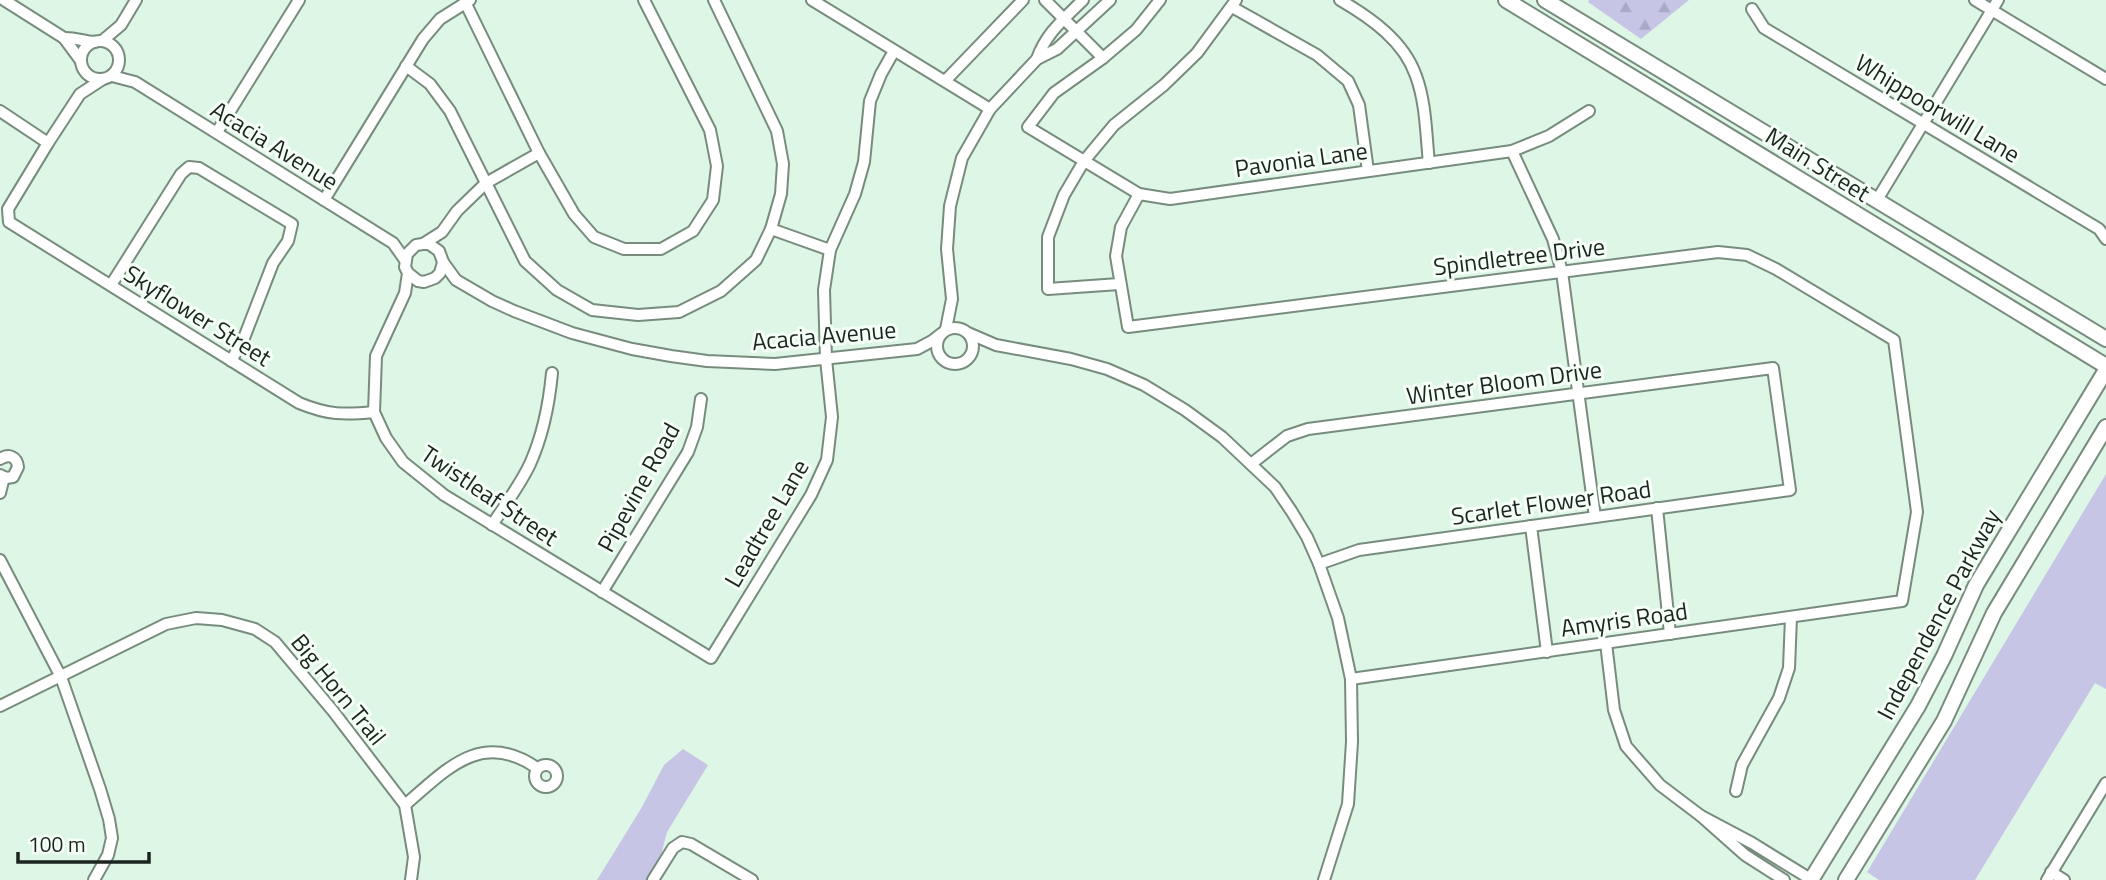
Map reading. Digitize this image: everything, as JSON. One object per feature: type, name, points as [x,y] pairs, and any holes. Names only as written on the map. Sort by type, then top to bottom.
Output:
[{"type":"main road","name":"Main Street","points":[[1507,0],[2106,368]]},
{"type":"main road","name":"Main Street","points":[[1545,0],[2106,339]]},
{"type":"main road","name":"Independence Parkway","points":[[1812,880],[1918,706],[1976,585],[2106,368]]},
{"type":"main road","name":"Independence Parkway","points":[[1846,880],[1944,721],[1994,613],[2106,427]]},
{"type":"street","points":[[4,0],[64,38],[91,76],[135,82]]},
{"type":"street","points":[[0,111],[48,143],[80,94],[108,77],[119,57],[121,25],[136,0]]},
{"type":"street","points":[[217,132],[299,0]]},
{"type":"street","points":[[324,200],[423,39],[440,19],[467,1],[539,153],[574,214],[594,237],[624,249],[661,249],[693,232],[713,200],[717,166],[710,130],[645,0]]},
{"type":"street","points":[[406,66],[429,84],[450,111],[524,261],[556,290],[592,310],[638,315],[679,312],[722,291],[756,260],[771,229],[781,194],[783,164],[777,131],[714,0]]},
{"type":"street","points":[[812,0],[990,109]]},
{"type":"street","points":[[945,82],[1023,0]]},
{"type":"street","points":[[1045,0],[1103,58],[1136,30],[1160,0]]},
{"type":"street","points":[[1037,59],[1045,40],[1083,0]]},
{"type":"street","points":[[974,353],[973,338],[965,331],[952,299],[947,249],[950,206],[962,158],[990,109],[1037,59],[1057,49],[1110,0]]},
{"type":"street","points":[[1340,0],[1363,13],[1397,42],[1416,75],[1424,114],[1429,163]]},
{"type":"street","points":[[1975,0],[1994,5],[2106,79]]},
{"type":"street","points":[[1139,194],[1121,227],[1116,256],[1119,284],[1048,289],[1048,237],[1064,194],[1084,161],[1114,125],[1164,85],[1197,53],[1234,3],[1317,55],[1348,81],[1359,105],[1368,171]]},
{"type":"street","points":[[1877,200],[1994,5]]},
{"type":"street","name":"Whippoorwill Lane","points":[[1752,9],[1764,27],[2099,229],[2106,239]]},
{"type":"street","points":[[80,94],[82,52],[88,45],[99,41],[121,25]]},
{"type":"street","points":[[64,38],[72,37],[85,42],[99,41],[112,45],[135,82]]},
{"type":"street","name":"Leadtree Lane","points":[[711,658],[811,495],[827,460],[832,417],[826,359],[824,290],[830,250],[855,194],[864,162],[870,101],[894,51]]},
{"type":"street","name":"Pavonia Lane","points":[[1103,58],[1054,93],[1028,127],[1139,194],[1170,199],[1512,151],[1549,136],[1589,111]]},
{"type":"street","name":"Acacia Avenue","points":[[135,82],[393,243],[405,260]]},
{"type":"street","name":"Skyflower Street","points":[[48,143],[8,209],[9,222],[299,403],[317,410],[345,415],[374,412]]},
{"type":"street","points":[[1512,151],[1553,239],[1562,272],[1595,517]]},
{"type":"street","points":[[430,280],[412,278],[408,273],[405,260],[411,249],[442,232],[457,211],[486,183],[539,153]]},
{"type":"street","points":[[111,285],[181,174],[189,167],[199,168],[292,224],[288,241],[273,263],[244,338],[231,361]]},
{"type":"street","points":[[771,229],[830,250]]},
{"type":"street","points":[[405,293],[440,273],[442,232]]},
{"type":"street","name":"Acacia Avenue","points":[[393,243],[419,244]]},
{"type":"street","points":[[419,244],[435,247],[442,259]]},
{"type":"street","name":"Spindletree Drive","points":[[1119,284],[1128,327],[1718,252],[1747,255],[1776,269],[1894,340],[1917,512],[1902,601]]},
{"type":"street","name":"Acacia Avenue","points":[[442,259],[456,280],[492,301],[572,333],[632,349],[671,356],[775,364],[917,349]]},
{"type":"street","name":"Twistleaf Street","points":[[408,273],[405,293],[376,356],[374,412],[386,438],[403,462],[444,495],[711,658]]},
{"type":"street","name":"Acacia Avenue","points":[[430,280],[456,280]]},
{"type":"street","points":[[944,359],[936,346],[944,331],[952,299]]},
{"type":"street","points":[[917,349],[944,331],[965,331],[996,345],[1071,359],[1107,369],[1144,385],[1185,410],[1222,437],[1275,487],[1307,537],[1319,564],[1338,618],[1351,679],[1352,742],[1348,804],[1324,880]]},
{"type":"street","points":[[917,349],[956,364],[974,353],[996,345]]},
{"type":"street","name":"Winter Bloom Drive","points":[[1251,464],[1287,436],[1308,429],[1773,368],[1790,490]]},
{"type":"street","points":[[492,525],[529,467],[539,442],[548,406],[552,373]]},
{"type":"street","name":"Pipevine Road","points":[[602,592],[688,452],[697,427],[702,398]]},
{"type":"street","points":[[0,458],[12,457],[18,465],[14,475],[2,476],[0,494]]},
{"type":"street","name":"Scarlet Flower Road","points":[[1319,564],[1359,550],[1790,490]]},
{"type":"street","points":[[1657,508],[1670,634]]},
{"type":"street","points":[[1531,526],[1547,652]]},
{"type":"street","points":[[0,560],[61,677],[109,819],[111,847],[94,880]]},
{"type":"street","name":"Amyris Road","points":[[1351,679],[1902,601]]},
{"type":"street","points":[[1736,791],[1742,765],[1779,698],[1789,668],[1791,617]]},
{"type":"street","name":"Big Horn Trail","points":[[0,706],[151,631],[182,620],[209,618],[255,629],[275,642],[304,675],[405,805],[414,857],[411,880]]},
{"type":"street","points":[[1606,643],[1614,710],[1626,746],[1660,785],[1701,816],[1745,855],[1784,880]]},
{"type":"street","points":[[405,805],[449,768],[471,755],[512,755],[537,768]]},
{"type":"street","points":[[2064,880],[2049,876],[2106,783]]},
{"type":"street","points":[[1701,816],[1812,880]]},
{"type":"street","points":[[653,880],[673,848],[682,842],[691,844],[752,880]]},
{"type":"green space","points":[[1689,0],[1641,39],[1588,2]]},
{"type":"green space","points":[[2106,474],[2106,689],[2095,683],[1975,880],[1879,880],[1867,872]]},
{"type":"green space","points":[[683,749],[708,765],[667,832],[661,855],[646,880],[597,880],[642,807],[664,765]]}]
